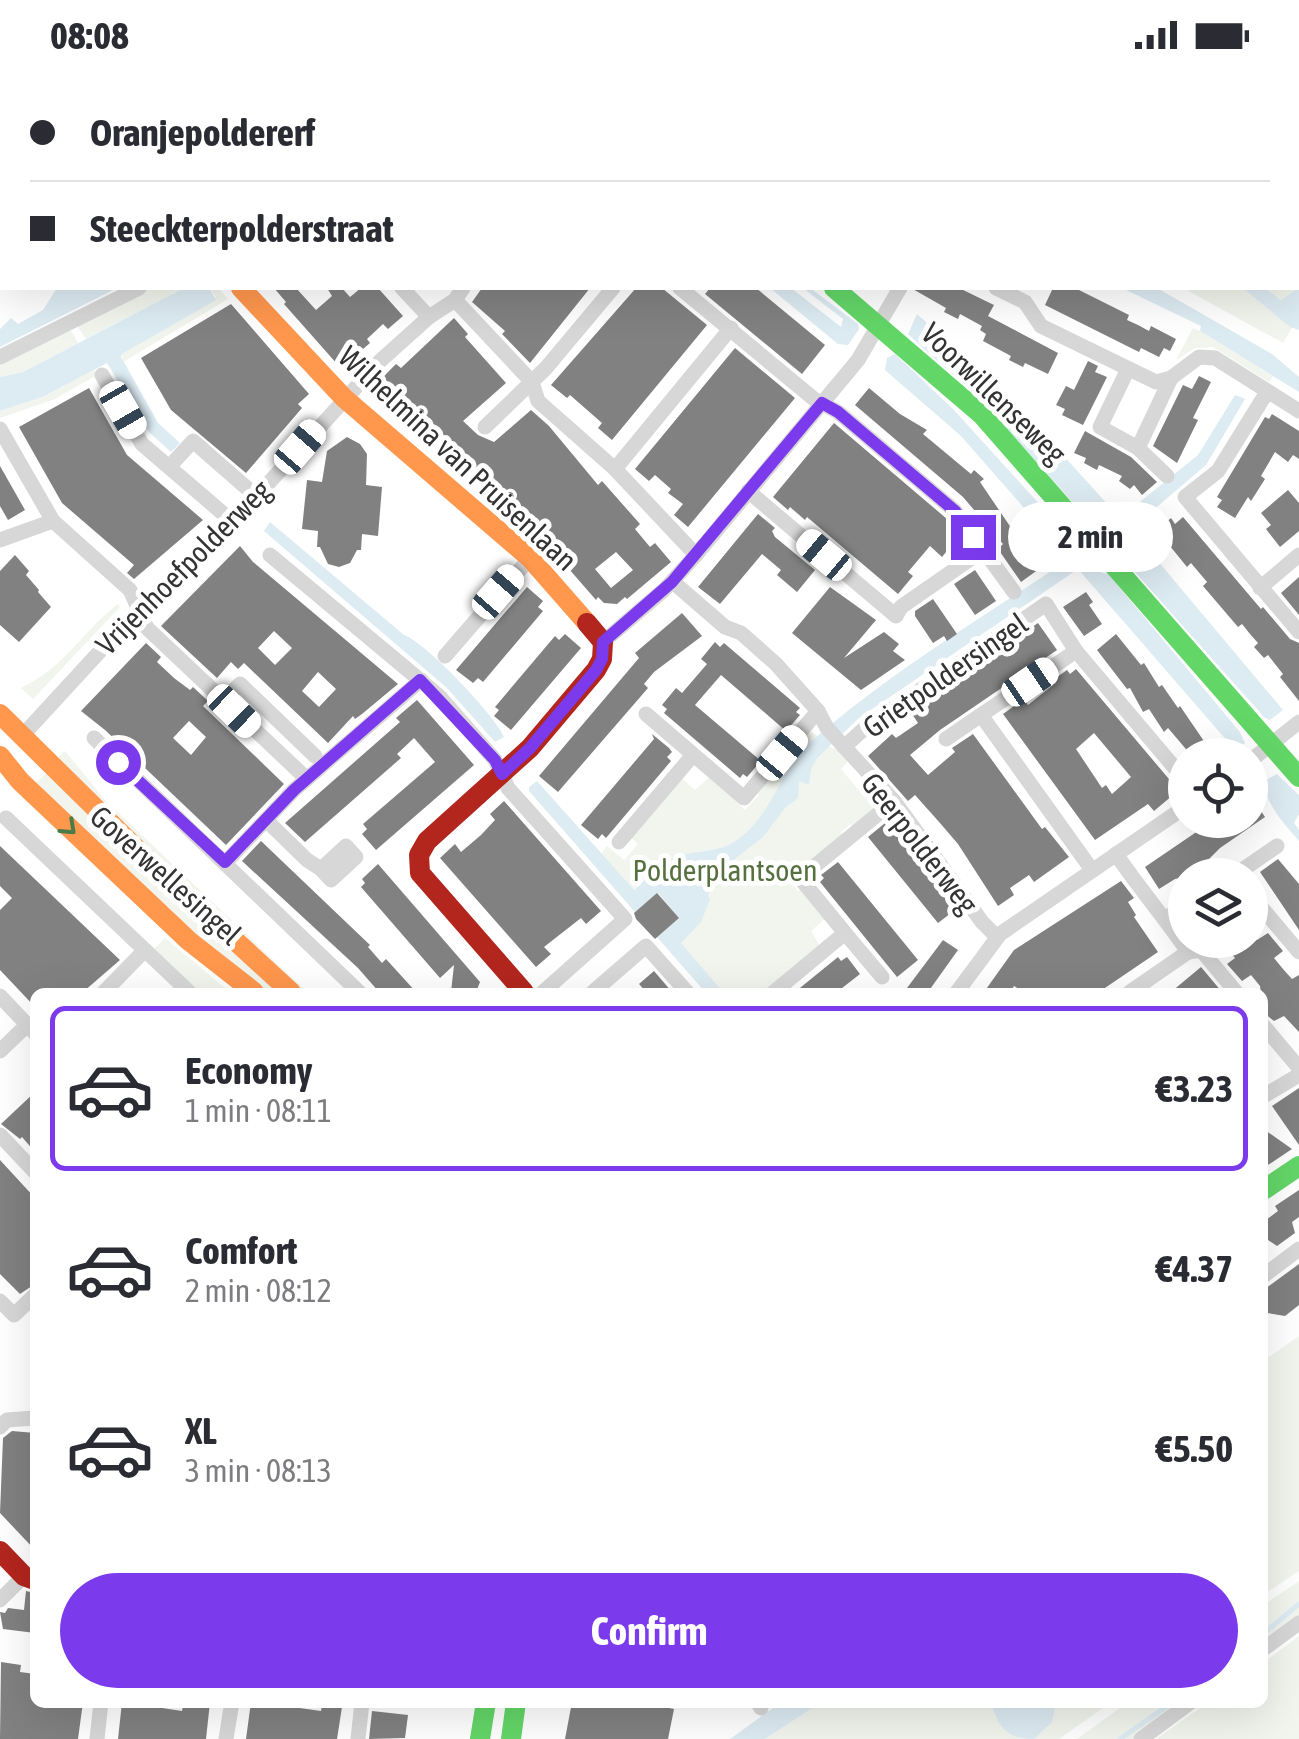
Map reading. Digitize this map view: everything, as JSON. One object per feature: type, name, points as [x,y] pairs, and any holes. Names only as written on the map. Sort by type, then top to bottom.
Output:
[{"type":"street","points":[[0,357],[135,290]]},
{"type":"street","name":"Wilhelmina van Pruisenlaan","points":[[243,290],[344,398],[530,558],[603,642]]},
{"type":"street","points":[[404,290],[429,318]]},
{"type":"street","points":[[485,426],[532,382],[611,290]]},
{"type":"street","points":[[683,290],[838,412],[955,511],[1014,592]]},
{"type":"street","name":"Voorwillenseweg","points":[[836,290],[982,416],[1299,777]]},
{"type":"street","points":[[521,988],[420,873],[419,855],[428,840],[530,748],[596,670],[602,659],[603,642],[696,556],[869,345],[899,290]]},
{"type":"street","points":[[1000,290],[1025,302],[1041,326],[1156,382],[1171,378],[1199,357],[1215,358],[1299,411]]},
{"type":"street","points":[[459,294],[532,382],[538,401],[615,469],[696,556]]},
{"type":"street","name":"Vrijenhoefpolderweg","points":[[22,736],[138,610],[233,522],[344,398],[459,294]]},
{"type":"street","points":[[615,469],[731,328]]},
{"type":"street","points":[[1128,369],[1100,427],[1138,448],[1167,476]]},
{"type":"street","points":[[102,375],[142,444],[233,522]]},
{"type":"street","points":[[1138,448],[1171,378]]},
{"type":"street","points":[[1266,392],[1218,470],[1185,497],[1299,632]]},
{"type":"street","points":[[0,429],[53,521],[130,590],[147,628],[307,779]]},
{"type":"street","points":[[170,467],[193,440],[256,496]]},
{"type":"street","points":[[748,491],[896,616],[901,607],[983,550]]},
{"type":"street","points":[[0,540],[53,521]]},
{"type":"street","points":[[270,555],[420,680],[495,760],[513,794],[624,918],[547,988]]},
{"type":"street","points":[[1260,588],[1299,555]]},
{"type":"street","points":[[445,656],[530,558]]},
{"type":"street","points":[[646,714],[744,798],[818,711],[741,632],[725,627],[672,582]]},
{"type":"street","name":"Grietpoldersingel","points":[[836,738],[866,728],[1046,604],[1076,651]]},
{"type":"street","points":[[946,740],[1076,651],[1168,760]]},
{"type":"street","points":[[225,862],[307,779],[420,680]]},
{"type":"street","points":[[224,701],[240,684],[315,756]]},
{"type":"street","name":"Geerpolderweg","points":[[818,711],[836,738],[894,800],[997,937]]},
{"type":"street","name":"Goverwellesingel","points":[[0,714],[126,840],[287,988]]},
{"type":"street","points":[[981,714],[1092,870]]},
{"type":"street","points":[[1268,749],[1299,722]]},
{"type":"street","points":[[1,758],[22,736]]},
{"type":"street","points":[[94,738],[355,988]]},
{"type":"street","points":[[619,842],[693,755]]},
{"type":"street","name":"Goverwellesingel","points":[[1,758],[20,781],[189,941],[249,988]]},
{"type":"street","points":[[882,978],[800,878],[894,800]]},
{"type":"street","points":[[6,818],[185,988]]},
{"type":"street","points":[[960,988],[997,937],[1168,819]]},
{"type":"street","points":[[266,820],[321,869]]},
{"type":"street","points":[[1259,858],[1277,846]]},
{"type":"street","points":[[1116,854],[1152,907],[1168,922]]},
{"type":"street","points":[[1268,915],[1299,952]]},
{"type":"street","points":[[779,988],[845,933]]},
{"type":"street","points":[[598,988],[646,946],[683,988]]},
{"type":"street","points":[[108,988],[145,950]]},
{"type":"street","points":[[1139,988],[1180,958]]},
{"type":"street","points":[[1208,958],[1233,988]]},
{"type":"street","points":[[0,996],[30,1028]]},
{"type":"street","points":[[0,1050],[30,1030]]},
{"type":"street","points":[[1268,1032],[1299,1071],[1268,1093]]},
{"type":"street","points":[[0,1135],[30,1167]]},
{"type":"street","points":[[1268,1187],[1299,1166]]},
{"type":"street","points":[[1268,1272],[1299,1249]]},
{"type":"street","points":[[0,1301],[14,1316],[30,1300]]},
{"type":"street","points":[[0,1427],[7,1420],[30,1418]]},
{"type":"street","points":[[0,1550],[29,1578],[0,1600]]},
{"type":"street","points":[[1268,1646],[1299,1624]]},
{"type":"street","points":[[96,1739],[100,1708]]},
{"type":"street","points":[[226,1739],[231,1708]]},
{"type":"street","points":[[358,1739],[361,1708]]},
{"type":"street","points":[[480,1739],[485,1708]]},
{"type":"street","points":[[511,1739],[515,1708]]},
{"type":"street","points":[[1141,1739],[1183,1708]]},
{"type":"green space","points":[[144,290],[180,290],[86,339],[77,325]]},
{"type":"green space","points":[[211,290],[220,290],[228,299],[123,362],[122,354],[216,297]]},
{"type":"green space","points":[[1187,290],[1297,290],[1291,296],[1293,326],[1283,343]]},
{"type":"green space","points":[[1193,328],[1273,376],[1269,382],[1213,347],[1195,348],[1176,360]]},
{"type":"green space","points":[[70,329],[78,343],[23,372],[0,377],[0,362]]},
{"type":"green space","points":[[94,369],[97,375],[55,399],[0,418],[0,411],[42,397]]},
{"type":"green space","points":[[118,604],[120,607],[33,699],[21,688],[49,671]]},
{"type":"green space","name":"Polderplantsoen","points":[[807,732],[812,732],[833,749],[836,747],[848,761],[841,769],[868,801],[878,795],[877,808],[854,827],[850,824],[841,832],[843,835],[787,877],[826,918],[811,931],[821,948],[771,988],[719,988],[680,944],[695,927],[648,875],[633,890],[601,854],[607,846],[624,860],[638,844],[630,837],[680,777],[695,790],[711,776],[745,810],[759,795],[756,792]]},
{"type":"green space","points":[[65,751],[105,800],[303,988],[295,988],[55,761]]},
{"type":"green space","points":[[46,773],[159,881],[281,988],[260,988],[193,938],[33,786]]},
{"type":"green space","points":[[165,938],[225,988],[192,988],[153,950]]},
{"type":"green space","points":[[1299,1336],[1299,1571],[1268,1592],[1268,1358]]},
{"type":"green space","points":[[1299,1581],[1299,1619],[1268,1641],[1268,1602]]},
{"type":"green space","points":[[1299,1636],[1299,1739],[1156,1739],[1200,1708],[1268,1708],[1268,1659]]},
{"type":"green space","points":[[812,1708],[1103,1708],[1059,1739],[765,1739]]},
{"type":"green space","points":[[1120,1708],[1175,1708],[1133,1739],[1077,1739]]},
{"type":"shaded area","points":[[56,290],[113,290],[0,347],[0,329],[11,318],[18,324],[43,310]]},
{"type":"shaded area","points":[[180,290],[210,290],[216,300],[121,357],[158,423],[180,443],[171,452],[149,432],[107,363],[42,397],[0,411],[0,377],[23,372]]},
{"type":"shaded area","points":[[772,290],[794,290],[841,327],[843,319],[806,290],[813,290],[858,324],[859,329],[848,345],[838,344]]},
{"type":"shaded area","points":[[1126,290],[1160,290],[1272,354],[1299,377],[1299,392],[1200,331],[1201,326]]},
{"type":"shaded area","points":[[1245,290],[1267,290],[1281,300],[1299,290],[1299,330]]},
{"type":"shaded area","points":[[917,314],[1003,389],[1120,518],[1198,455],[1235,395],[1245,399],[1206,465],[1131,529],[1283,710],[1270,720],[1265,718],[985,404],[908,334]]},
{"type":"shaded area","points":[[895,354],[954,410],[1102,573],[1108,574],[1243,738],[1225,738],[1078,569],[859,718],[817,758],[809,785],[799,781],[798,798],[763,837],[731,862],[708,895],[701,922],[681,943],[720,988],[702,988],[657,937],[679,918],[658,893],[635,912],[529,787],[537,781],[634,890],[667,861],[720,848],[740,838],[761,816],[793,763],[813,740],[906,668],[1069,559],[961,436],[885,370],[887,358]]},
{"type":"shaded area","points":[[270,522],[442,665],[488,713],[504,737],[495,742],[447,688],[264,531]]},
{"type":"shaded area","points":[[1277,774],[1299,795],[1299,814],[1294,823],[1299,841],[1268,796],[1268,779]]},
{"type":"shaded area","points":[[773,1708],[812,1708],[765,1739],[730,1739]]},
{"type":"shaded area","points":[[993,1708],[1055,1708],[1052,1722],[1034,1739],[1011,1734],[997,1719]]},
{"type":"building","points":[[276,290],[298,290],[316,310],[332,296],[328,290],[344,290],[350,297],[359,290],[380,290],[403,316],[388,329],[383,324],[367,339],[370,343],[356,355],[360,360],[345,373]]},
{"type":"building","points":[[481,290],[588,290],[530,363],[502,334],[505,331],[472,302]]},
{"type":"building","points":[[634,290],[664,290],[707,325],[612,440],[598,428],[602,423],[570,395],[567,398],[551,385]]},
{"type":"building","points":[[708,290],[758,290],[825,345],[802,374],[705,294]]},
{"type":"building","points":[[914,290],[963,290],[994,305],[988,316],[1058,353],[1048,374],[1009,360],[1011,356],[983,341],[986,334],[980,330],[982,326],[960,314],[958,319],[944,312],[946,308]]},
{"type":"building","points":[[1052,290],[1079,290],[1129,315],[1127,320],[1149,331],[1151,326],[1176,339],[1170,351],[1164,348],[1159,357],[1141,348],[1139,352],[1045,305]]},
{"type":"building","points":[[231,304],[309,394],[298,404],[302,408],[246,473],[171,410],[141,358]]},
{"type":"building","points":[[454,318],[468,334],[465,337],[506,383],[463,421],[478,435],[494,442],[531,410],[598,485],[602,481],[640,524],[635,529],[650,547],[655,543],[671,562],[627,599],[617,604],[604,603],[598,597],[596,600],[542,538],[380,399],[367,393],[396,364],[401,368]],"holes":[[[616,552],[633,570],[611,588],[595,569]]]},
{"type":"building","points":[[735,348],[795,398],[688,527],[674,515],[683,504],[668,493],[671,489],[655,475],[649,481],[635,469]]},
{"type":"building","points":[[1088,361],[1098,366],[1095,372],[1107,377],[1083,425],[1062,415],[1065,409],[1056,405],[1066,386],[1074,390]]},
{"type":"building","points":[[1199,376],[1211,382],[1177,463],[1153,446],[1183,385],[1192,389]]},
{"type":"building","points":[[89,388],[127,455],[203,520],[134,579],[127,573],[134,565],[62,503],[19,427]]},
{"type":"building","points":[[869,388],[927,430],[923,434],[971,474],[974,470],[984,479],[980,482],[1022,544],[1040,531],[1046,540],[1028,553],[1039,569],[1021,582],[998,549],[1003,544],[963,497],[855,405]]},
{"type":"building","points":[[1272,414],[1299,431],[1299,459],[1293,455],[1288,462],[1275,452],[1261,476],[1265,479],[1235,518],[1217,507],[1222,500],[1217,497],[1265,417],[1269,419]]},
{"type":"building","points":[[834,423],[955,530],[949,537],[955,541],[942,557],[930,546],[908,572],[913,576],[898,594],[807,517],[805,520],[790,507],[788,510],[773,497]]},
{"type":"building","points":[[1085,431],[1131,457],[1157,482],[1142,495],[1134,485],[1130,489],[1119,481],[1122,476],[1084,463],[1086,458],[1074,453]]},
{"type":"building","points":[[347,437],[360,444],[367,454],[366,485],[382,487],[378,536],[362,534],[361,550],[357,550],[350,563],[339,567],[328,564],[317,547],[318,531],[302,529],[307,480],[322,482],[327,451]]},
{"type":"building","points":[[0,466],[25,510],[8,520],[0,506]]},
{"type":"building","points":[[1288,490],[1299,503],[1299,531],[1280,547],[1266,529],[1271,525],[1261,513]]},
{"type":"building","points":[[758,514],[775,528],[775,537],[815,570],[797,592],[777,575],[781,570],[762,554],[720,604],[698,587]]},
{"type":"building","points":[[1183,517],[1261,609],[1290,639],[1299,643],[1299,701],[1268,655],[1264,658],[1254,647],[1258,643],[1242,624],[1238,627],[1203,586],[1207,582],[1191,563],[1187,567],[1157,530],[1171,518],[1175,524]]},
{"type":"building","points":[[240,546],[253,562],[398,684],[355,719],[353,716],[328,743],[244,663],[238,669],[231,662],[217,678],[161,626]],"holes":[[[274,631],[292,648],[275,665],[258,648]],[[318,672],[336,689],[319,707],[302,691]]]},
{"type":"building","points":[[15,555],[51,607],[19,642],[0,625],[0,571]]},
{"type":"building","points":[[975,570],[996,601],[975,615],[954,584]]},
{"type":"building","points":[[1299,577],[1299,615],[1281,593]]},
{"type":"building","points":[[527,587],[543,601],[538,607],[543,611],[483,682],[478,678],[473,683],[456,670]]},
{"type":"building","points":[[830,587],[876,620],[844,658],[884,632],[899,644],[893,651],[905,660],[861,690],[792,633]]},
{"type":"building","points":[[1086,592],[1093,602],[1089,605],[1102,624],[1084,636],[1063,607]]},
{"type":"building","points":[[933,599],[957,634],[947,641],[944,636],[933,643],[915,616],[915,611]]},
{"type":"building","points":[[682,613],[702,636],[654,672],[644,684],[648,688],[558,792],[539,776],[639,658],[635,653]]},
{"type":"building","points":[[1038,623],[1057,650],[910,755],[928,775],[955,752],[952,748],[973,734],[1042,829],[1045,827],[1069,857],[1034,882],[1029,875],[1010,888],[1014,895],[998,906],[940,823],[915,795],[908,801],[868,756],[892,734],[896,738],[918,723],[910,711],[948,684],[951,687],[950,684]]},
{"type":"building","points":[[565,634],[581,648],[511,730],[494,716],[499,710],[495,707],[555,636],[559,640]]},
{"type":"building","points":[[1116,634],[1141,665],[1144,663],[1159,687],[1162,685],[1180,706],[1202,738],[1177,738],[1168,728],[1164,732],[1149,709],[1143,712],[1130,688],[1097,650]]},
{"type":"building","points":[[715,642],[720,647],[724,643],[800,708],[796,712],[800,715],[786,731],[721,675],[695,705],[761,761],[747,777],[743,774],[740,778],[664,713],[667,709],[662,705],[676,688],[682,693],[707,664],[701,659]]},
{"type":"building","points":[[146,643],[161,657],[157,662],[208,701],[203,706],[284,784],[226,845],[81,711]],"holes":[[[189,721],[206,737],[191,755],[173,738]]]},
{"type":"building","points":[[1076,669],[1168,778],[1168,799],[1154,811],[1148,804],[1095,840],[1003,714],[1024,699],[1028,705],[1067,670],[1070,674]],"holes":[[[1094,733],[1131,777],[1112,794],[1106,785],[1102,788],[1076,749]]]},
{"type":"building","points":[[417,700],[474,765],[376,850],[362,834],[367,829],[363,824],[435,762],[414,738],[397,754],[401,758],[305,842],[285,823],[400,722],[396,718]]},
{"type":"building","points":[[652,734],[672,752],[667,757],[671,761],[606,838],[602,834],[598,839],[581,825],[654,739]]},
{"type":"building","points":[[504,801],[601,911],[586,924],[581,918],[544,947],[551,954],[536,967],[440,858],[455,844],[461,852],[481,835],[495,820],[490,814]]},
{"type":"building","points":[[885,823],[887,827],[892,823],[954,902],[951,905],[955,910],[938,923],[868,837]]},
{"type":"building","points":[[1188,838],[1235,838],[1210,858],[1168,858],[1168,883],[1159,889],[1145,867]]},
{"type":"building","points":[[261,841],[370,945],[382,963],[386,959],[412,988],[376,988],[242,861]]},
{"type":"building","points":[[0,846],[120,960],[88,988],[30,988],[30,1002],[0,970],[0,910],[12,898],[0,886]]},
{"type":"building","points":[[1278,859],[1299,884],[1299,930],[1268,884],[1268,866]]},
{"type":"building","points":[[838,862],[918,960],[897,977],[820,882],[824,878],[821,875]]},
{"type":"building","points":[[378,864],[480,982],[478,988],[451,988],[454,965],[440,978],[361,887],[365,883],[362,879]]},
{"type":"building","points":[[1121,881],[1134,898],[1128,902],[1134,917],[1158,952],[1105,988],[987,988],[1014,950]]},
{"type":"building","points":[[657,893],[679,918],[655,939],[634,913]]},
{"type":"building","points":[[1268,933],[1283,951],[1274,958],[1292,979],[1299,975],[1299,1032],[1284,1016],[1274,1021],[1268,1016],[1268,988],[1260,988],[1251,975],[1242,981],[1227,964],[1235,958],[1268,958]]},
{"type":"building","points":[[943,940],[958,950],[931,988],[907,988]]},
{"type":"building","points":[[838,957],[841,961],[847,957],[860,974],[842,988],[800,988]]},
{"type":"building","points":[[1201,967],[1219,988],[1176,988]]},
{"type":"building","points":[[654,971],[669,988],[642,988],[639,984]]},
{"type":"building","points":[[1299,1088],[1299,1145],[1272,1106]]},
{"type":"building","points":[[30,1097],[30,1146],[1,1124]]},
{"type":"building","points":[[1268,1132],[1292,1149],[1268,1165]]},
{"type":"building","points":[[0,1160],[30,1193],[30,1287],[20,1294],[0,1274]]},
{"type":"building","points":[[1299,1190],[1299,1217],[1292,1222],[1295,1233],[1277,1246],[1268,1240],[1268,1218],[1278,1211],[1275,1206]]},
{"type":"building","points":[[1299,1264],[1299,1305],[1285,1316],[1268,1313],[1268,1287]]},
{"type":"building","points":[[12,1431],[30,1433],[30,1545],[0,1513],[3,1438]]},
{"type":"building","points":[[26,1591],[30,1592],[30,1632],[3,1629],[0,1612],[5,1613],[8,1608],[24,1610]]},
{"type":"building","points":[[1,1662],[21,1665],[20,1672],[30,1673],[30,1708],[82,1708],[78,1739],[0,1739]]},
{"type":"building","points":[[121,1708],[209,1708],[206,1739],[118,1739]]},
{"type":"building","points":[[250,1708],[342,1708],[337,1739],[246,1739]]},
{"type":"building","points":[[571,1708],[674,1709],[668,1739],[565,1739]]},
{"type":"building","points":[[372,1711],[408,1715],[405,1738],[369,1739]]},
{"type":"waterway","points":[[1268,1630],[1299,1604]]},
{"type":"waterway","points":[[1120,1739],[1164,1708]]},
{"type":"traffic: fast","points":[[836,290],[982,415],[1299,777]]},
{"type":"traffic: fast","points":[[1268,1187],[1299,1166]]},
{"type":"traffic: fast","points":[[480,1739],[485,1708]]},
{"type":"traffic: fast","points":[[511,1739],[515,1708]]},
{"type":"traffic: slow","points":[[243,290],[344,398],[530,558],[587,623]]},
{"type":"traffic: slow","points":[[0,714],[155,867],[287,988]]},
{"type":"traffic: slow","points":[[0,756],[20,781],[189,941],[249,988]]},
{"type":"traffic: jam","points":[[521,988],[420,873],[419,855],[427,841],[530,748],[596,670],[602,659],[603,642],[587,623]]},
{"type":"traffic: jam","points":[[0,1551],[30,1578]]},
{"type":"route","points":[[118,762],[225,862],[294,790],[420,680],[495,760],[502,774],[530,748],[596,670],[602,659],[603,642],[696,556],[822,403],[838,412],[955,511],[973,537]]}]
